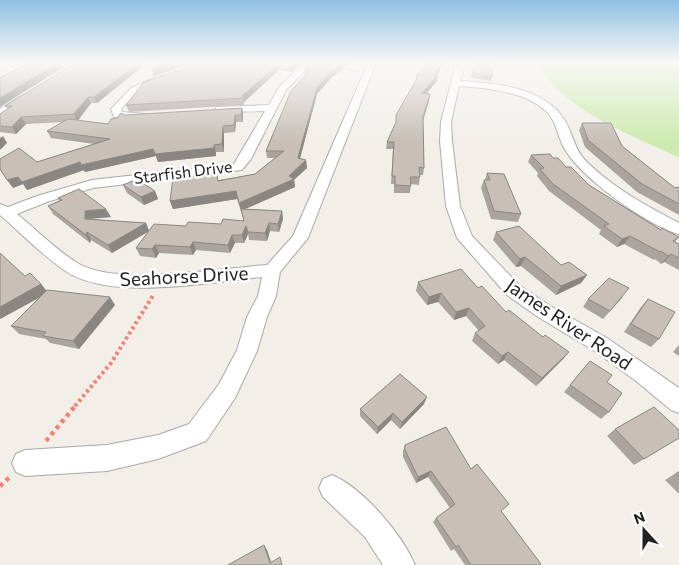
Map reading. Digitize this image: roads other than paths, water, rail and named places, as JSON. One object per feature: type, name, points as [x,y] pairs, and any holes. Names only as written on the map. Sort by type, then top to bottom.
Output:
[{"type":"street","points":[[137,89],[116,109],[118,115],[128,117],[156,115]]},
{"type":"street","name":"Starfish Drive","points":[[3,210],[92,184],[238,167],[245,159],[282,89]]},
{"type":"street","points":[[25,464],[107,458],[158,447],[198,433],[227,391],[247,351],[257,317],[267,296],[272,270],[300,238],[361,89]]},
{"type":"street","name":"James River Road","points":[[454,89],[446,122],[446,141],[453,206],[465,238],[513,290],[545,312],[608,349],[644,374],[679,402]]},
{"type":"street","points":[[497,89],[514,92],[547,108],[560,122],[572,151],[593,173],[637,206],[679,229]]},
{"type":"street","points":[[0,113],[34,92]]},
{"type":"street","points":[[208,110],[272,108]]},
{"type":"street","name":"Seahorse Drive","points":[[3,210],[74,268],[92,276],[115,280],[163,280],[272,270]]},
{"type":"street","points":[[332,488],[374,527],[400,565]]}]
